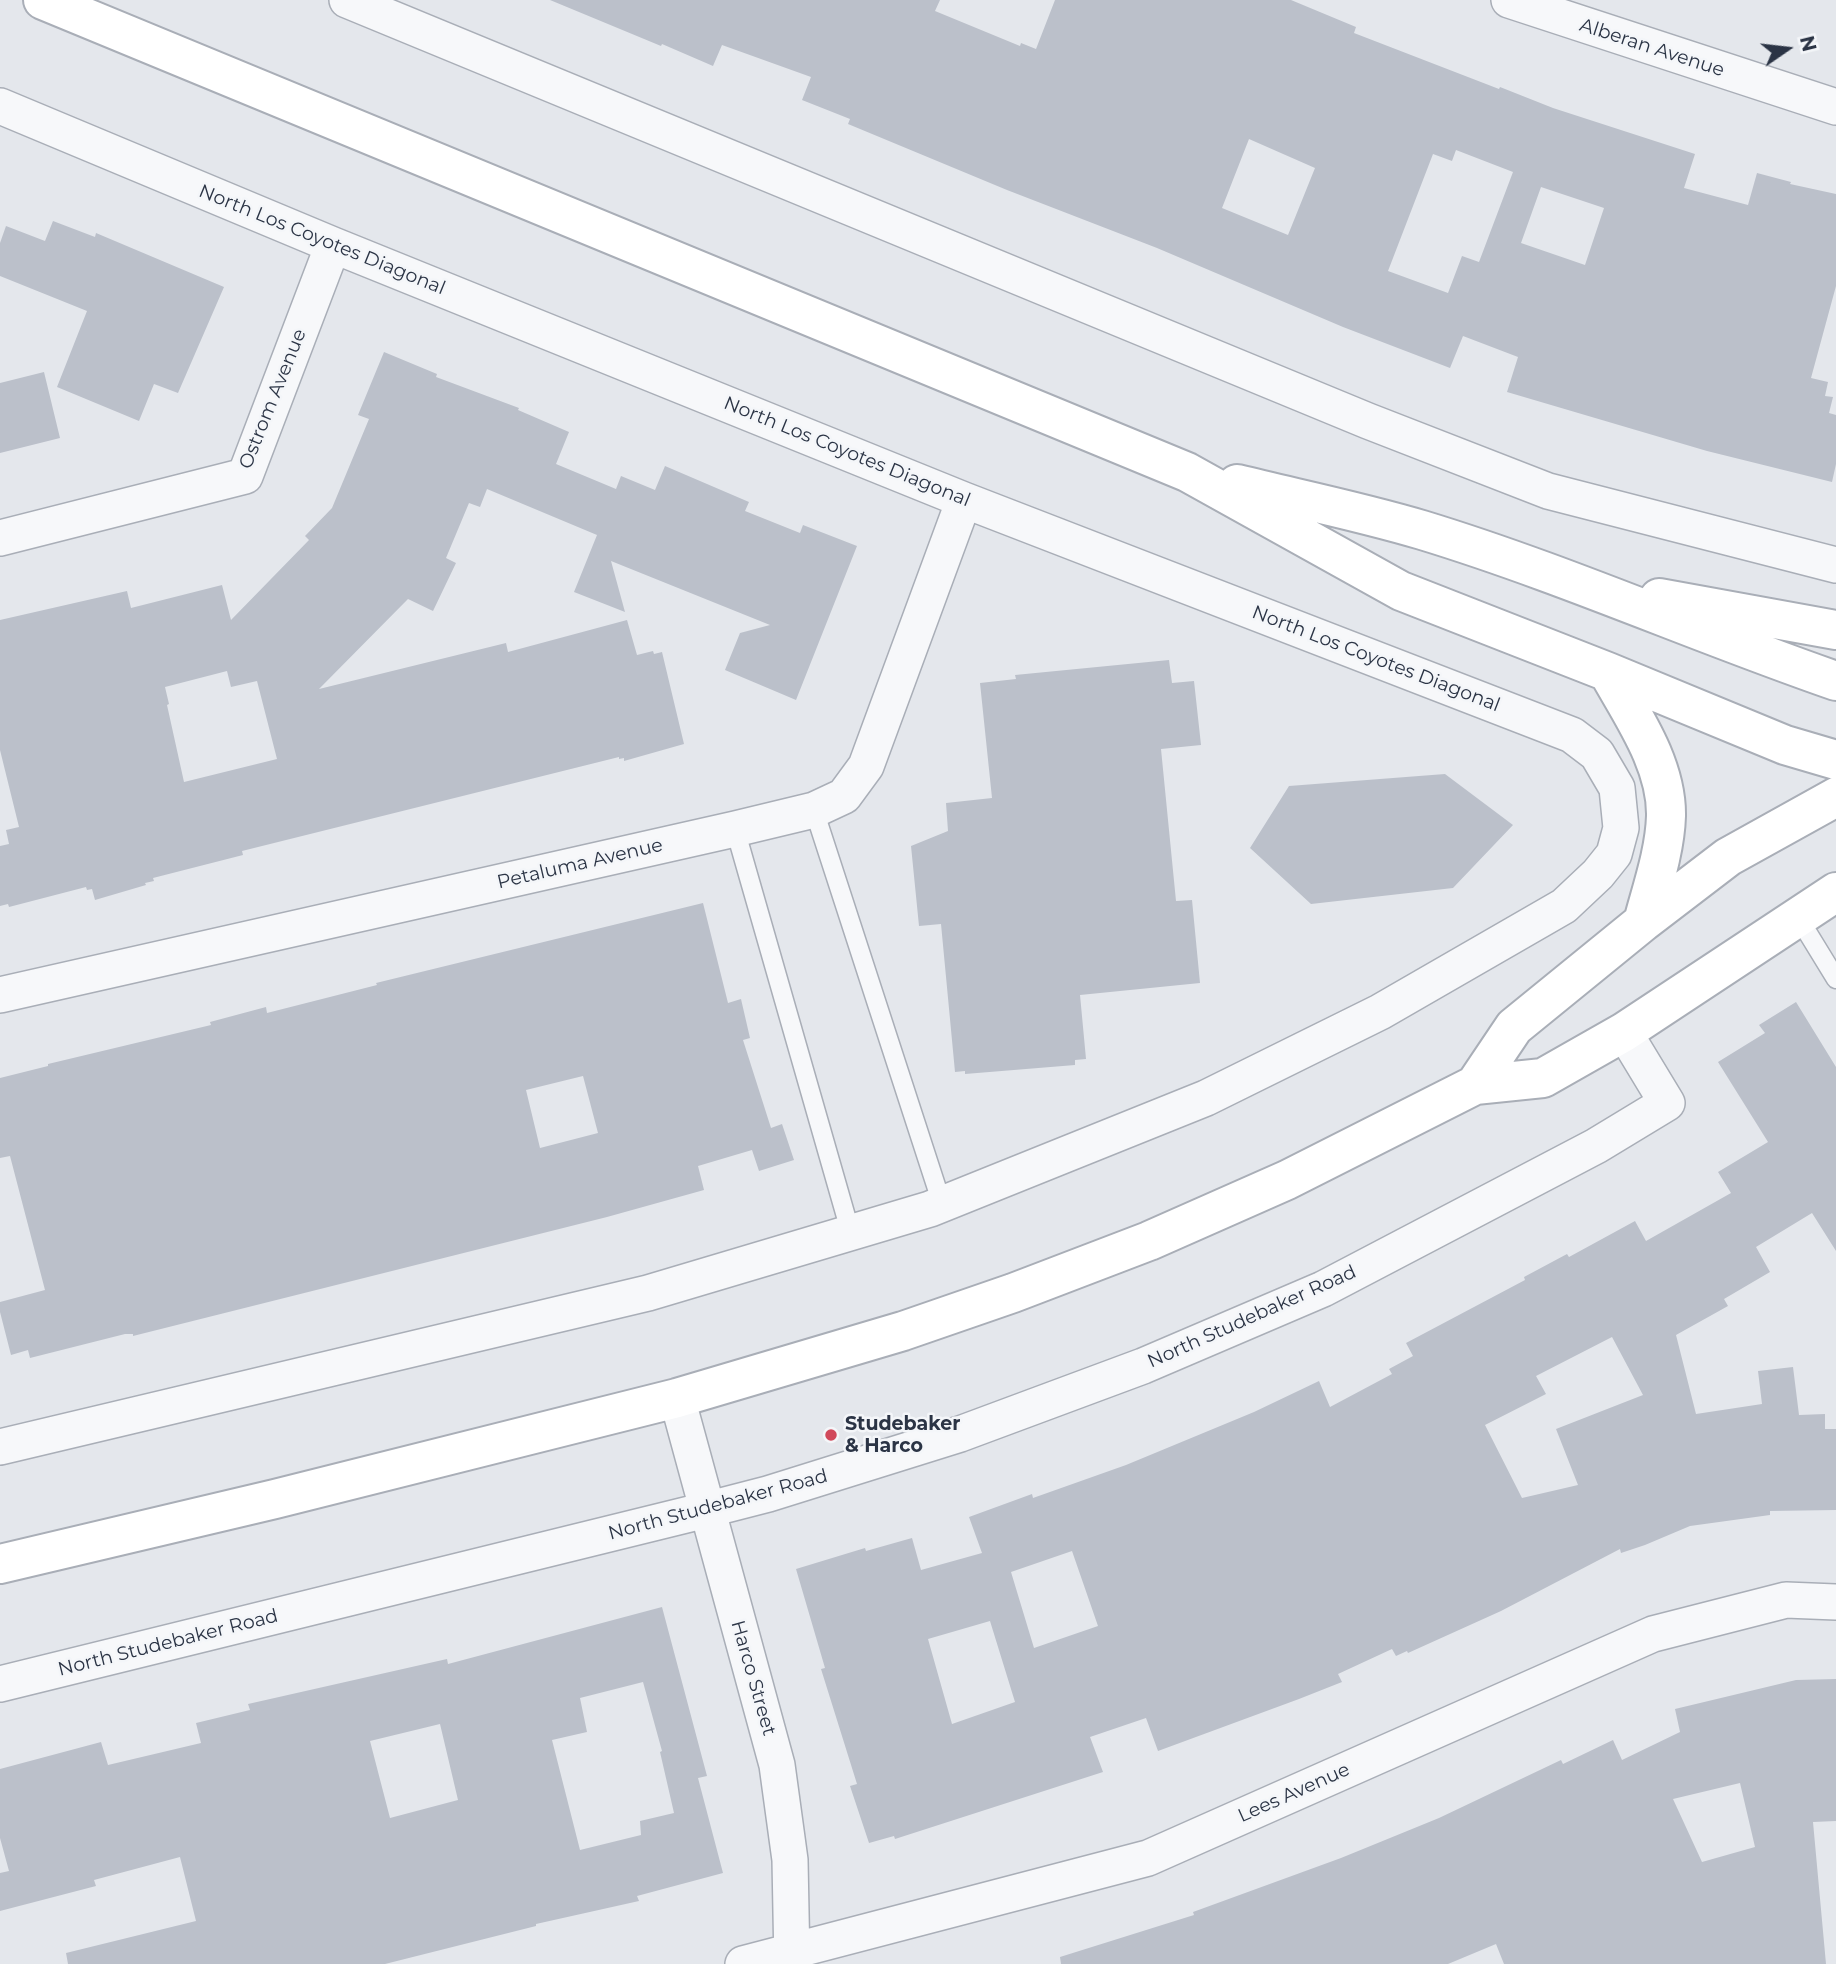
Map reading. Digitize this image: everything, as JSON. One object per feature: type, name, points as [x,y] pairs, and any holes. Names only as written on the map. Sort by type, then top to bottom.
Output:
[{"type":"main road","points":[[43,0],[1187,472],[1401,591],[1608,671],[1785,745],[1836,760]]},
{"type":"main road","points":[[1187,472],[1421,530],[1581,584],[1747,650],[1836,681]]},
{"type":"main road","points":[[1581,584],[1836,630]]},
{"type":"main road","points":[[1608,671],[1654,759],[1666,815],[1662,848],[1643,922]]},
{"type":"main road","points":[[1475,1085],[1514,1027],[1643,922],[1728,856],[1836,797]]},
{"type":"main road","points":[[0,1564],[275,1499],[677,1398],[903,1331],[1013,1293],[1149,1241],[1287,1180],[1475,1085],[1544,1078],[1624,1032],[1836,892]]},
{"type":"street","points":[[347,0],[1368,421],[1548,491],[1836,565]]},
{"type":"street","name":"Alberan Avenue","points":[[1509,0],[1836,107]]},
{"type":"street","name":"North Los Coyotes Diagonal","points":[[0,106],[332,245],[964,500],[1572,735],[1597,754],[1616,788],[1621,828],[1614,854],[1598,874],[1564,906],[1380,1012],[1206,1098],[942,1204]]},
{"type":"street","name":"Ostrom Avenue","points":[[0,538],[245,476],[332,245]]},
{"type":"street","name":"Petaluma Avenue","points":[[0,995],[735,829],[814,810],[845,796],[866,766],[964,500]]},
{"type":"street","name":"North Studebaker Road","points":[[0,1684],[768,1494],[960,1434],[1143,1366],[1323,1289],[1596,1146],[1667,1103],[1624,1032]]},
{"type":"street","points":[[0,1447],[648,1293],[851,1234],[942,1204]]},
{"type":"street","name":"Harco Street","points":[[677,1398],[777,1765],[790,1860],[793,1958]]},
{"type":"street","name":"Lees Avenue","points":[[743,1964],[793,1958],[1148,1858],[1653,1634],[1786,1601],[1836,1602]]},
{"type":"lane","points":[[814,810],[942,1204]]},
{"type":"lane","points":[[735,829],[851,1234]]},
{"type":"lane","points":[[1798,917],[1836,979]]},
{"type":"building","points":[[550,0],[940,0],[935,11],[1020,46],[1021,43],[1036,49],[1055,0],[1291,0],[1356,27],[1354,33],[1499,89],[1500,87],[1553,108],[1695,154],[1684,188],[1748,205],[1757,173],[1791,182],[1790,184],[1836,194],[1836,286],[1811,378],[1828,382],[1825,396],[1833,397],[1829,413],[1836,415],[1836,464],[1832,482],[1707,451],[1507,392],[1518,357],[1463,336],[1450,368],[1343,327],[1157,248],[848,124],[850,119],[802,100],[811,77],[722,45],[713,66],[662,44],[661,46]],"holes":[[[1249,139],[1315,168],[1288,235],[1222,208]],[[1456,150],[1513,172],[1479,262],[1462,256],[1448,293],[1388,271],[1433,154],[1452,161]],[[1541,187],[1604,208],[1585,265],[1521,243]]]},
{"type":"building","points":[[53,221],[95,237],[96,233],[224,287],[178,393],[154,384],[139,421],[57,387],[87,311],[0,276],[0,243],[6,226],[45,241]]},
{"type":"building","points":[[384,352],[437,374],[436,377],[519,408],[518,410],[569,432],[556,464],[616,489],[621,476],[655,490],[665,466],[749,502],[745,511],[800,533],[803,525],[857,546],[796,700],[725,670],[740,633],[770,625],[611,561],[625,612],[574,592],[597,535],[487,489],[480,507],[469,503],[446,558],[456,563],[433,611],[408,599],[319,689],[506,643],[508,652],[627,620],[637,655],[662,652],[684,744],[624,761],[624,758],[619,757],[242,851],[243,855],[153,878],[154,881],[145,883],[146,885],[95,900],[92,889],[87,890],[86,887],[9,907],[8,904],[0,906],[0,846],[9,844],[6,830],[19,827],[0,750],[0,620],[127,591],[131,608],[222,585],[231,620],[309,540],[305,536],[332,508],[369,419],[358,415]],"holes":[[[227,671],[231,687],[257,681],[277,759],[184,782],[165,687]]]},
{"type":"building","points":[[44,372],[60,438],[0,453],[0,383]]},
{"type":"building","points":[[1169,660],[1172,683],[1194,681],[1201,745],[1161,749],[1176,901],[1192,900],[1200,983],[1080,995],[1086,1059],[1075,1060],[1075,1065],[965,1074],[965,1071],[955,1072],[941,924],[919,926],[911,846],[948,831],[946,803],[992,798],[980,683],[1016,679],[1015,675]]},
{"type":"building","points":[[1445,774],[1513,825],[1453,888],[1311,904],[1250,848],[1289,786]]},
{"type":"building","points":[[703,903],[728,1003],[741,999],[750,1038],[743,1040],[771,1128],[782,1124],[794,1160],[759,1171],[752,1150],[698,1166],[704,1190],[607,1217],[133,1336],[125,1334],[30,1358],[28,1350],[11,1355],[0,1302],[45,1290],[10,1156],[0,1158],[0,1078],[211,1025],[210,1022],[266,1007],[267,1013],[377,985],[376,983]],"holes":[[[583,1076],[598,1133],[540,1148],[526,1090]]]},
{"type":"building","points":[[1796,1002],[1836,1067],[1836,1251],[1812,1213],[1756,1247],[1770,1272],[1724,1299],[1728,1306],[1676,1335],[1696,1414],[1762,1404],[1758,1371],[1793,1367],[1799,1415],[1825,1414],[1825,1429],[1836,1429],[1836,1510],[1770,1511],[1770,1515],[1690,1526],[1621,1553],[1620,1549],[1501,1611],[1408,1653],[1407,1651],[1396,1656],[1392,1649],[1338,1674],[1342,1682],[1299,1699],[1158,1751],[1146,1718],[1090,1737],[1103,1772],[895,1839],[894,1836],[869,1843],[850,1786],[857,1784],[821,1669],[825,1668],[796,1569],[865,1548],[866,1551],[912,1538],[921,1570],[982,1553],[969,1517],[1126,1465],[1254,1412],[1319,1381],[1330,1407],[1392,1374],[1389,1369],[1413,1356],[1406,1343],[1525,1280],[1524,1277],[1567,1254],[1569,1257],[1635,1221],[1646,1241],[1731,1193],[1718,1172],[1768,1142],[1718,1062],[1765,1033],[1759,1025]],"holes":[[[1612,1337],[1643,1395],[1556,1429],[1578,1485],[1522,1498],[1485,1425],[1546,1394],[1536,1376]],[[1072,1551],[1098,1626],[1034,1648],[1011,1572]],[[990,1621],[1015,1702],[952,1724],[928,1639]]]},
{"type":"building","points":[[662,1607],[707,1776],[698,1778],[723,1873],[637,1896],[639,1901],[536,1924],[385,1964],[68,1964],[66,1953],[196,1921],[180,1857],[94,1880],[96,1886],[0,1911],[0,1873],[9,1871],[0,1838],[0,1769],[101,1742],[108,1765],[201,1743],[196,1723],[250,1710],[248,1704],[447,1659],[448,1664]],"holes":[[[643,1682],[662,1751],[660,1752],[674,1813],[640,1821],[641,1835],[580,1850],[552,1740],[587,1732],[580,1698]],[[440,1724],[458,1800],[390,1818],[370,1741]]]},
{"type":"building","points":[[1836,1679],[1836,1821],[1813,1822],[1826,1964],[1504,1964],[1496,1944],[1448,1964],[1061,1964],[1060,1957],[1194,1915],[1193,1912],[1341,1858],[1439,1818],[1561,1760],[1563,1764],[1613,1740],[1622,1760],[1680,1732],[1675,1709],[1796,1680]],"holes":[[[1740,1783],[1755,1847],[1702,1862],[1673,1799]]]},
{"type":"place","name":"Studebaker & Harco","points":[[831,1435]]}]
